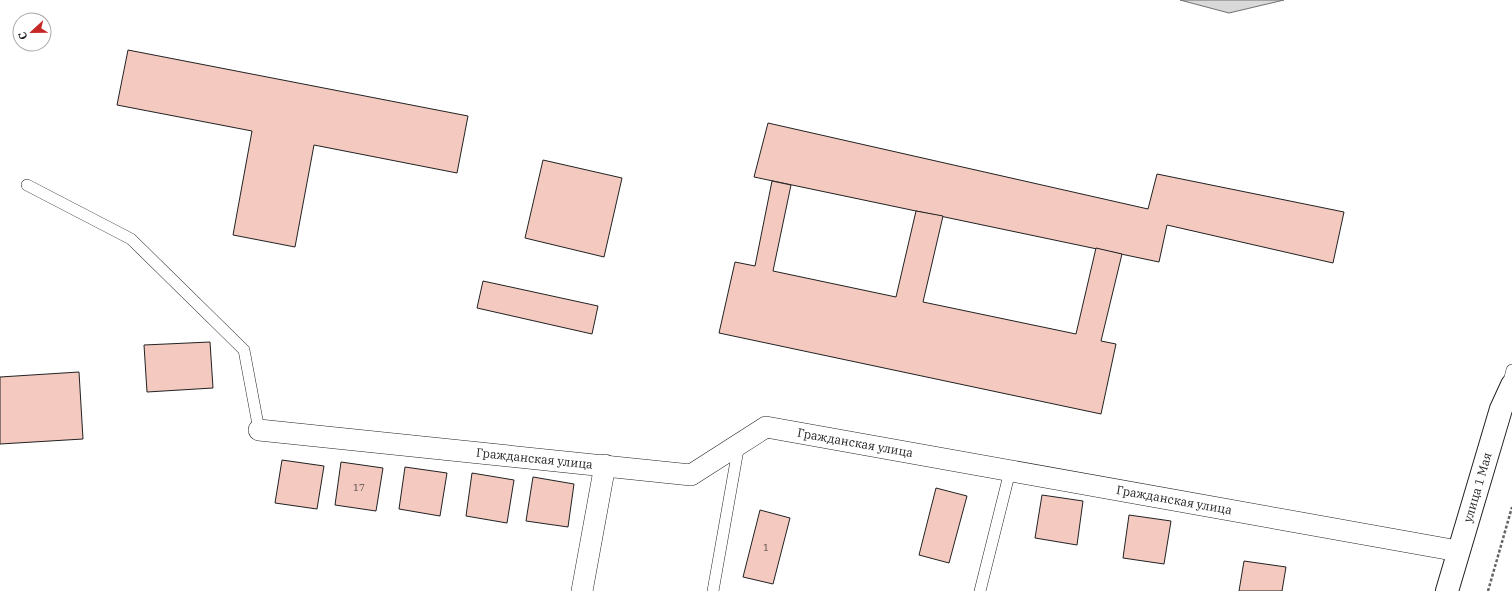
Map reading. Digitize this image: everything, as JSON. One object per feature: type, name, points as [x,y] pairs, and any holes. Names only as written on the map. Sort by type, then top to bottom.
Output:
[{"type":"main road","name":"улица 1 Мая","points":[[1447,591],[1501,409],[1512,385]]},
{"type":"street","name":"Гражданская улица","points":[[259,430],[691,474],[766,427],[1458,551]]},
{"type":"street","points":[[582,591],[605,465]]},
{"type":"lane","points":[[27,185],[131,239],[244,350],[259,430]]},
{"type":"lane","points":[[1501,409],[1512,370]]},
{"type":"lane","points":[[713,591],[739,444]]},
{"type":"lane","points":[[980,591],[1010,471]]},
{"type":"path","points":[[1488,591],[1512,507]]},
{"type":"shaded area","points":[[1180,0],[1284,0],[1229,13]]},
{"type":"building","points":[[128,50],[468,116],[457,173],[314,145],[295,247],[233,235],[252,131],[117,105]]},
{"type":"building","points":[[768,123],[1148,209],[1157,174],[1344,212],[1333,263],[1167,225],[1159,262],[754,177]]},
{"type":"building","points":[[543,160],[622,178],[604,257],[525,238]]},
{"type":"building","points":[[772,181],[791,185],[773,271],[896,297],[916,211],[943,216],[923,302],[1076,334],[1096,248],[1122,254],[1101,341],[1116,344],[1101,414],[719,333],[735,262],[755,266]]},
{"type":"building","points":[[483,281],[598,306],[592,334],[477,308]]},
{"type":"building","points":[[210,342],[213,388],[147,392],[144,345]]},
{"type":"building","points":[[79,372],[83,439],[0,444],[0,377]]},
{"type":"building","points":[[282,460],[324,466],[317,509],[275,503]]},
{"type":"building","points":[[341,462],[383,468],[376,511],[335,505]]},
{"type":"building","points":[[405,467],[447,473],[440,516],[399,509]]},
{"type":"building","points":[[472,473],[514,480],[507,523],[466,516]]},
{"type":"building","points":[[533,477],[574,484],[568,527],[526,521]]},
{"type":"building","points":[[936,488],[967,496],[949,563],[919,555]]},
{"type":"building","points":[[1042,495],[1083,501],[1077,545],[1035,538]]},
{"type":"building","points":[[760,510],[790,518],[773,584],[743,577]]},
{"type":"building","points":[[1129,515],[1171,521],[1164,564],[1123,558]]},
{"type":"building","points":[[1244,561],[1286,567],[1282,591],[1239,591]]}]
